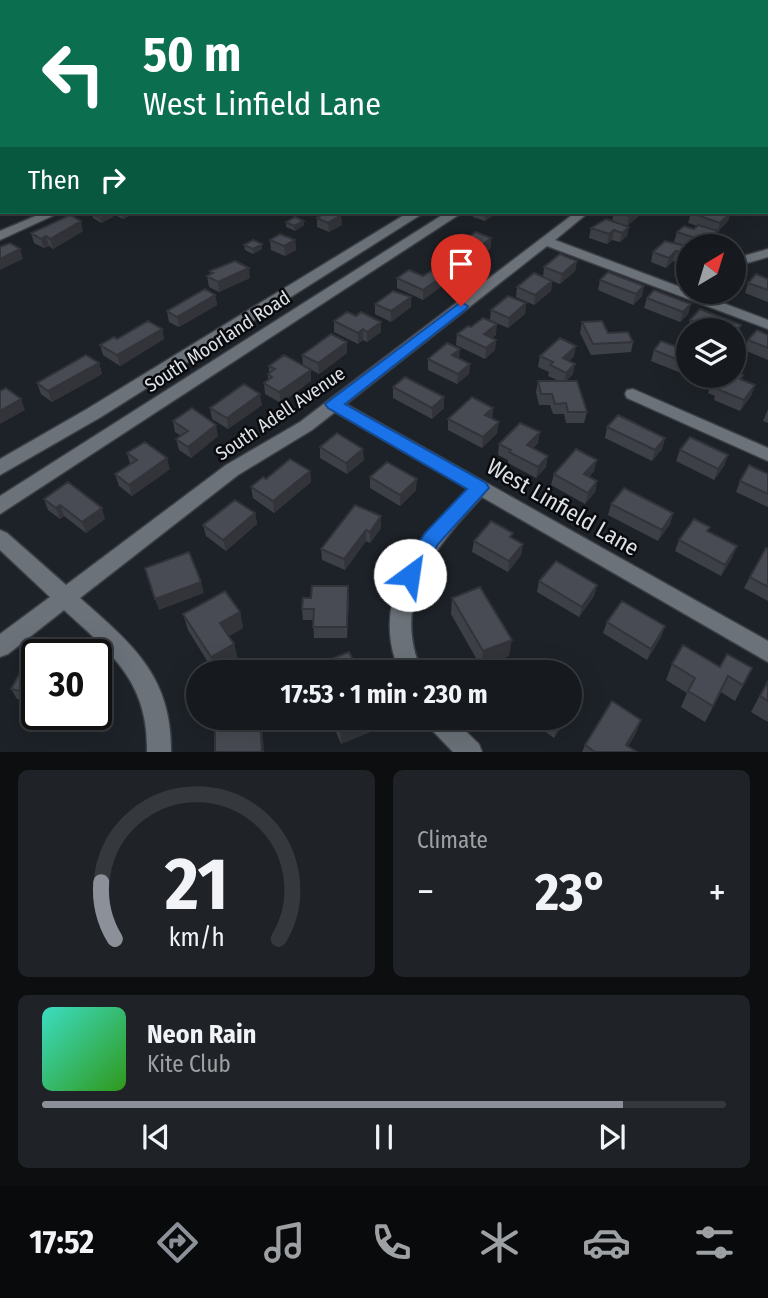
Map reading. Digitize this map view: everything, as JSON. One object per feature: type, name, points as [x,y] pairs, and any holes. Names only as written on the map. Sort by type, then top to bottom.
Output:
[{"type":"main road","name":"South Moorland Road","points":[[0,468],[94,413],[415,214]]},
{"type":"main road","name":"South Moorland Road","points":[[0,506],[453,214]]},
{"type":"street","points":[[0,236],[50,214]]},
{"type":"street","name":"South Adell Avenue","points":[[0,647],[232,470],[306,426],[580,214]]},
{"type":"street","points":[[545,241],[676,287]]},
{"type":"street","points":[[746,259],[768,253]]},
{"type":"street","points":[[720,304],[768,325]]},
{"type":"street","points":[[633,394],[768,455]]},
{"type":"street","name":"West Linfield Lane","points":[[334,404],[768,652]]},
{"type":"street","points":[[407,660],[402,644],[400,613],[410,575],[432,539],[480,488]]},
{"type":"street","points":[[0,537],[127,654],[141,673],[153,700],[158,724],[159,752]]},
{"type":"street","points":[[448,730],[470,752]]},
{"type":"building","points":[[92,214],[108,214],[100,218]]},
{"type":"building","points":[[324,214],[341,215],[328,223],[317,218]]},
{"type":"building","points":[[694,214],[729,214],[720,223]]},
{"type":"building","points":[[70,215],[81,221],[50,239],[46,236],[41,239],[31,233]]},
{"type":"building","points":[[295,217],[304,221],[294,226],[286,222]]},
{"type":"building","points":[[606,219],[629,227],[622,233],[614,230],[609,234],[591,228]]},
{"type":"building","points":[[698,225],[718,231],[714,234],[677,232],[684,226],[694,229]]},
{"type":"building","points":[[476,232],[491,238],[477,249],[454,239],[462,234],[469,236]]},
{"type":"building","points":[[280,234],[295,240],[284,246],[270,240]]},
{"type":"building","points":[[253,240],[262,244],[253,249],[244,245]]},
{"type":"building","points":[[665,241],[676,244],[676,251],[669,258],[653,252]]},
{"type":"building","points":[[10,243],[20,249],[0,259],[0,247]]},
{"type":"building","points":[[455,249],[470,255],[452,268],[436,261]]},
{"type":"building","points":[[560,254],[577,261],[562,274],[544,267]]},
{"type":"building","points":[[235,261],[249,268],[218,282],[207,276],[213,273],[210,271]]},
{"type":"building","points":[[409,270],[423,276],[431,271],[443,276],[423,290],[397,278]]},
{"type":"building","points":[[608,272],[644,286],[636,294],[600,280]]},
{"type":"building","points":[[534,273],[552,281],[535,295],[517,287]]},
{"type":"building","points":[[756,274],[768,279],[768,290],[748,283]]},
{"type":"building","points":[[205,289],[215,295],[177,317],[167,311]]},
{"type":"building","points":[[654,290],[676,298],[676,304],[691,304],[683,312],[647,298]]},
{"type":"building","points":[[393,291],[411,297],[391,311],[375,304]]},
{"type":"building","points":[[508,296],[526,303],[509,318],[491,310]]},
{"type":"building","points":[[700,309],[723,318],[692,318]]},
{"type":"building","points":[[347,312],[356,316],[361,312],[381,322],[367,332],[363,329],[358,333],[334,321]]},
{"type":"building","points":[[483,318],[497,324],[484,334],[496,340],[486,348],[457,334],[468,326],[471,327]]},
{"type":"building","points":[[148,321],[162,329],[117,355],[100,345],[114,337],[117,339]]},
{"type":"building","points":[[602,321],[608,333],[628,332],[633,342],[593,344],[582,322]]},
{"type":"building","points":[[757,330],[768,335],[768,348],[748,340]]},
{"type":"building","points":[[331,334],[347,342],[318,363],[302,355]]},
{"type":"building","points":[[560,338],[576,346],[563,358],[575,364],[566,373],[540,356]]},
{"type":"building","points":[[661,341],[676,347],[676,359],[654,350]]},
{"type":"building","points":[[447,343],[460,349],[452,355],[470,364],[458,374],[428,359]]},
{"type":"building","points":[[86,355],[99,363],[48,391],[37,383]]},
{"type":"building","points":[[284,355],[311,370],[279,392],[264,383],[272,377],[268,374],[275,369],[269,366]]},
{"type":"building","points":[[405,377],[444,397],[432,408],[393,387]]},
{"type":"building","points":[[538,381],[577,381],[587,412],[568,412],[566,403],[555,404],[552,394],[541,394]]},
{"type":"building","points":[[746,381],[755,385],[744,400],[717,389],[746,388]]},
{"type":"building","points":[[244,384],[260,394],[227,418],[210,408]]},
{"type":"building","points":[[6,388],[21,399],[0,411],[0,391]]},
{"type":"building","points":[[472,397],[493,408],[485,415],[499,422],[483,437],[448,419]]},
{"type":"building","points":[[192,408],[216,425],[188,447],[176,439],[188,431],[173,421]]},
{"type":"building","points":[[618,415],[665,438],[655,450],[607,427]]},
{"type":"building","points":[[520,423],[540,432],[527,445],[548,456],[538,467],[499,444]]},
{"type":"building","points":[[337,433],[363,449],[346,463],[320,447]]},
{"type":"building","points":[[690,437],[728,455],[718,469],[680,450]]},
{"type":"building","points":[[145,442],[167,458],[129,485],[115,474],[137,460],[127,453]]},
{"type":"building","points":[[576,449],[597,460],[584,474],[597,481],[588,493],[554,474]]},
{"type":"building","points":[[290,459],[310,471],[273,501],[251,487],[263,477],[266,479]]},
{"type":"building","points":[[387,462],[417,479],[400,495],[370,477]]},
{"type":"building","points":[[749,465],[768,474],[768,494],[740,481]]},
{"type":"building","points":[[68,482],[102,508],[82,522],[60,505],[56,508],[44,499]]},
{"type":"building","points":[[624,488],[673,513],[662,530],[611,504]]},
{"type":"building","points":[[235,500],[255,513],[223,540],[203,525]]},
{"type":"building","points":[[355,505],[381,516],[370,532],[366,530],[344,559],[321,549]]},
{"type":"building","points":[[694,519],[710,527],[707,531],[737,546],[725,565],[679,540]]},
{"type":"building","points":[[491,521],[513,533],[510,537],[523,544],[509,561],[474,541]]},
{"type":"building","points":[[766,548],[768,549],[768,587],[750,577]]},
{"type":"building","points":[[189,552],[201,582],[155,599],[145,568]]},
{"type":"building","points":[[556,561],[597,585],[582,607],[539,581]]},
{"type":"building","points":[[312,586],[348,586],[347,627],[313,627],[314,609],[302,609],[303,598],[311,598]]},
{"type":"building","points":[[480,587],[512,640],[483,651],[452,598]]},
{"type":"building","points":[[225,591],[240,612],[220,623],[234,644],[211,657],[183,614]]},
{"type":"building","points":[[622,601],[665,626],[651,649],[607,622]]},
{"type":"building","points":[[683,645],[720,667],[727,654],[752,668],[743,685],[728,676],[713,706],[688,691],[695,678],[672,664]]},
{"type":"building","points":[[349,652],[353,660],[328,660]]},
{"type":"building","points":[[21,671],[21,691],[11,689]]},
{"type":"building","points":[[768,681],[768,701],[760,696]]},
{"type":"building","points":[[612,701],[641,720],[626,745],[637,752],[595,752],[585,745]]},
{"type":"building","points":[[215,730],[261,730],[262,752],[215,752]]},
{"type":"route","points":[[410,575],[419,555],[480,488],[334,404],[461,306]]}]
